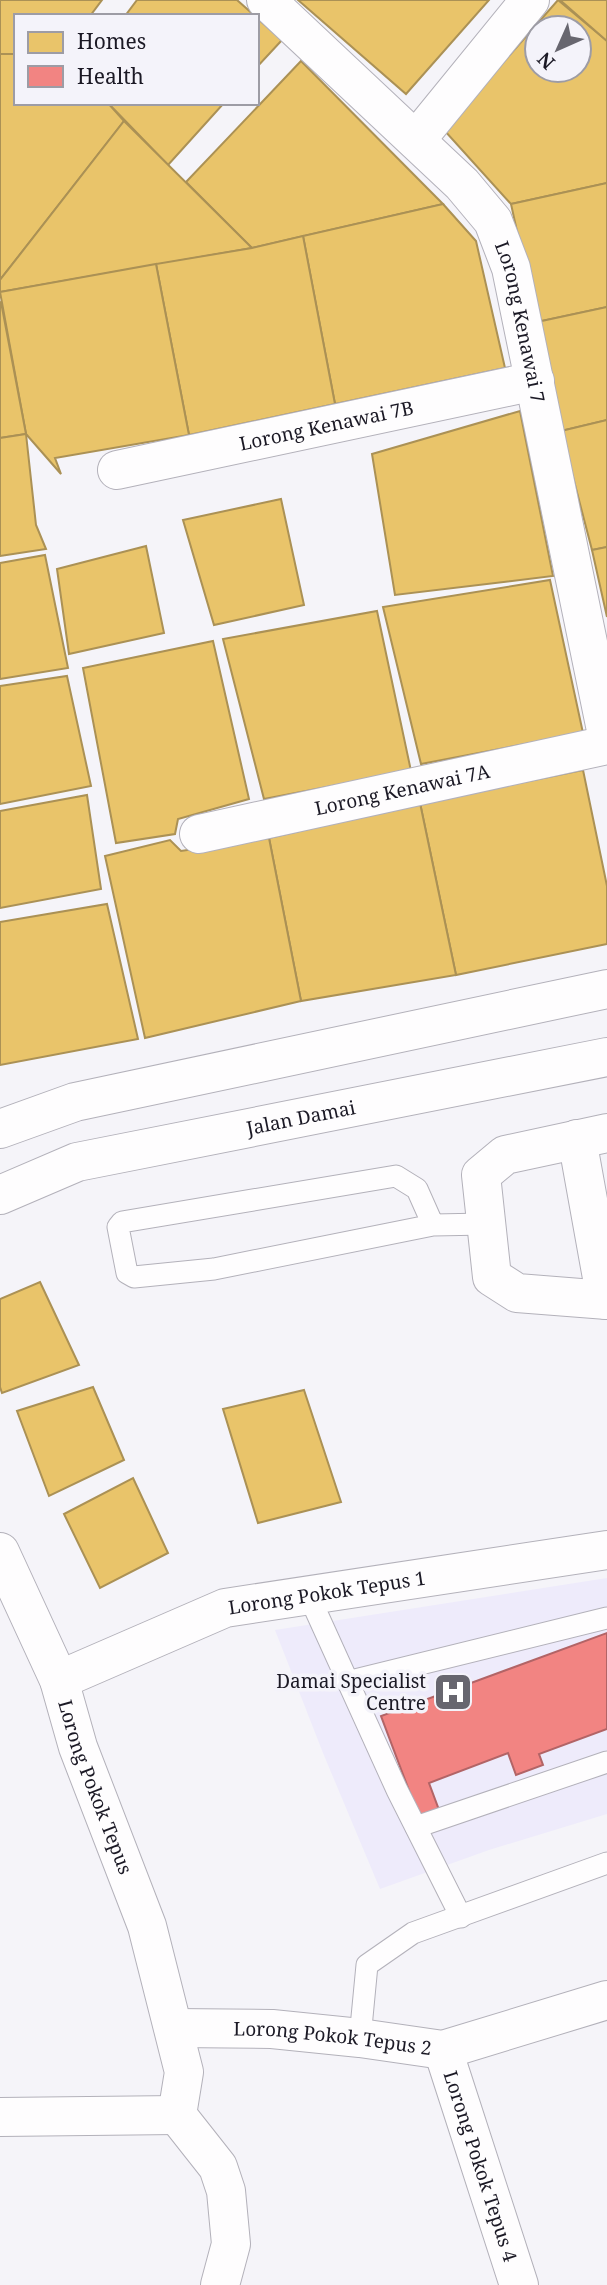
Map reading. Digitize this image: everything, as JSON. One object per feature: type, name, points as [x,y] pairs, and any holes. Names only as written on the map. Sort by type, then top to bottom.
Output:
[{"type":"street","name":"Lorong Kenawai 7","points":[[266,0],[462,184],[493,221],[511,268],[607,735]]},
{"type":"street","points":[[416,140],[530,0]]},
{"type":"street","name":"Lorong Kenawai 7B","points":[[117,470],[535,381]]},
{"type":"street","name":"Lorong Kenawai 7A","points":[[199,834],[607,745]]},
{"type":"street","points":[[0,1129],[75,1102],[607,989]]},
{"type":"street","name":"Jalan Damai","points":[[0,1195],[77,1162],[607,1057]]},
{"type":"street","points":[[592,1136],[607,1300],[517,1293],[492,1277],[481,1175],[505,1155],[592,1136]]},
{"type":"street","name":"Lorong Pokok Tepus 1","points":[[59,1680],[225,1608],[607,1550]]},
{"type":"street","name":"Lorong Pokok Tepus","points":[[0,1552],[59,1680],[78,1747],[147,1926],[184,2072],[177,2115]]},
{"type":"street","name":"Lorong Pokok Tepus 2","points":[[175,2028],[272,2029],[443,2050],[607,2000]]},
{"type":"street","name":"Lorong Pokok Tepus 4","points":[[443,2050],[519,2285]]},
{"type":"street","points":[[0,2117],[177,2115],[218,2167],[226,2191],[231,2244],[220,2285]]},
{"type":"lane","points":[[433,1226],[417,1189],[396,1176],[122,1222],[118,1227],[127,1273],[134,1277],[214,1269],[433,1226],[486,1224]]},
{"type":"lane","points":[[309,1596],[416,1828],[461,1917]]},
{"type":"lane","points":[[347,1682],[607,1618]]},
{"type":"lane","points":[[416,1828],[607,1762]]},
{"type":"lane","points":[[360,2038],[366,1965],[414,1933],[607,1863]]},
{"type":"shaded area","name":"Damai Specialist Centre","points":[[607,1578],[607,1814],[489,1850],[380,1889],[275,1630]]},
{"type":"building: Homes","points":[[0,0],[102,0],[92,14],[14,14],[14,54],[0,54]]},
{"type":"building: Homes","points":[[137,0],[237,0],[253,14],[126,14]]},
{"type":"building: Homes","points":[[298,0],[489,0],[406,94]]},
{"type":"building: Homes","points":[[558,0],[575,14],[546,14]]},
{"type":"building: Homes","points":[[560,0],[607,0],[607,41],[593,29],[593,14],[576,14]]},
{"type":"building: Homes","points":[[259,20],[282,40],[259,65]]},
{"type":"building: Homes","points":[[593,29],[607,41],[607,183],[511,204],[444,130],[523,40],[523,84],[593,84]]},
{"type":"building: Homes","points":[[0,54],[14,54],[14,105],[110,105],[124,121],[0,280]]},
{"type":"building: Homes","points":[[301,61],[443,204],[252,248],[186,182]]},
{"type":"building: Homes","points":[[110,105],[222,105],[168,165]]},
{"type":"building: Homes","points":[[124,121],[252,248],[0,292],[0,280]]},
{"type":"building: Homes","points":[[607,183],[607,307],[537,322],[511,204]]},
{"type":"building: Homes","points":[[443,204],[476,241],[505,368],[335,404],[303,236]]},
{"type":"building: Homes","points":[[303,236],[335,404],[189,435],[156,264],[252,248]]},
{"type":"building: Homes","points":[[156,264],[189,435],[55,458],[61,474],[26,434],[0,292]]},
{"type":"building: Homes","points":[[0,303],[26,434],[0,438]]},
{"type":"building: Homes","points":[[607,307],[607,420],[561,431],[537,322]]},
{"type":"building: Homes","points":[[520,411],[553,576],[395,595],[372,454]]},
{"type":"building: Homes","points":[[607,420],[607,547],[592,550],[561,431]]},
{"type":"building: Homes","points":[[26,434],[36,525],[46,549],[0,556],[0,438]]},
{"type":"building: Homes","points":[[281,499],[304,605],[214,625],[183,520]]},
{"type":"building: Homes","points":[[146,546],[164,633],[69,654],[57,569]]},
{"type":"building: Homes","points":[[607,547],[607,617],[592,550]]},
{"type":"building: Homes","points":[[45,555],[68,668],[0,679],[0,563]]},
{"type":"building: Homes","points":[[550,580],[583,733],[421,764],[383,607]]},
{"type":"building: Homes","points":[[377,611],[411,771],[264,799],[223,639]]},
{"type":"building: Homes","points":[[213,641],[249,799],[178,819],[175,834],[116,843],[83,668]]},
{"type":"building: Homes","points":[[67,676],[91,786],[0,804],[0,686]]},
{"type":"building: Homes","points":[[583,770],[607,886],[607,944],[456,975],[420,803]]},
{"type":"building: Homes","points":[[87,795],[101,889],[0,908],[0,811]]},
{"type":"building: Homes","points":[[420,803],[456,975],[301,1001],[269,838]]},
{"type":"building: Homes","points":[[269,838],[301,1001],[145,1038],[105,856],[170,840],[181,851]]},
{"type":"building: Homes","points":[[107,904],[138,1039],[0,1065],[0,922]]},
{"type":"building: Homes","points":[[40,1282],[79,1365],[2,1393],[0,1299]]},
{"type":"building: Homes","points":[[93,1387],[124,1460],[49,1496],[17,1411]]},
{"type":"building: Homes","points":[[304,1390],[341,1502],[258,1523],[223,1409]]},
{"type":"building: Homes","points":[[133,1478],[168,1553],[100,1588],[64,1514]]},
{"type":"building: Health","points":[[607,1633],[607,1729],[539,1754],[543,1765],[516,1775],[508,1753],[429,1783],[439,1810],[419,1817],[381,1716]]},
{"type":"place","name":"Damai Specialist Centre","points":[[453,1692]]}]
